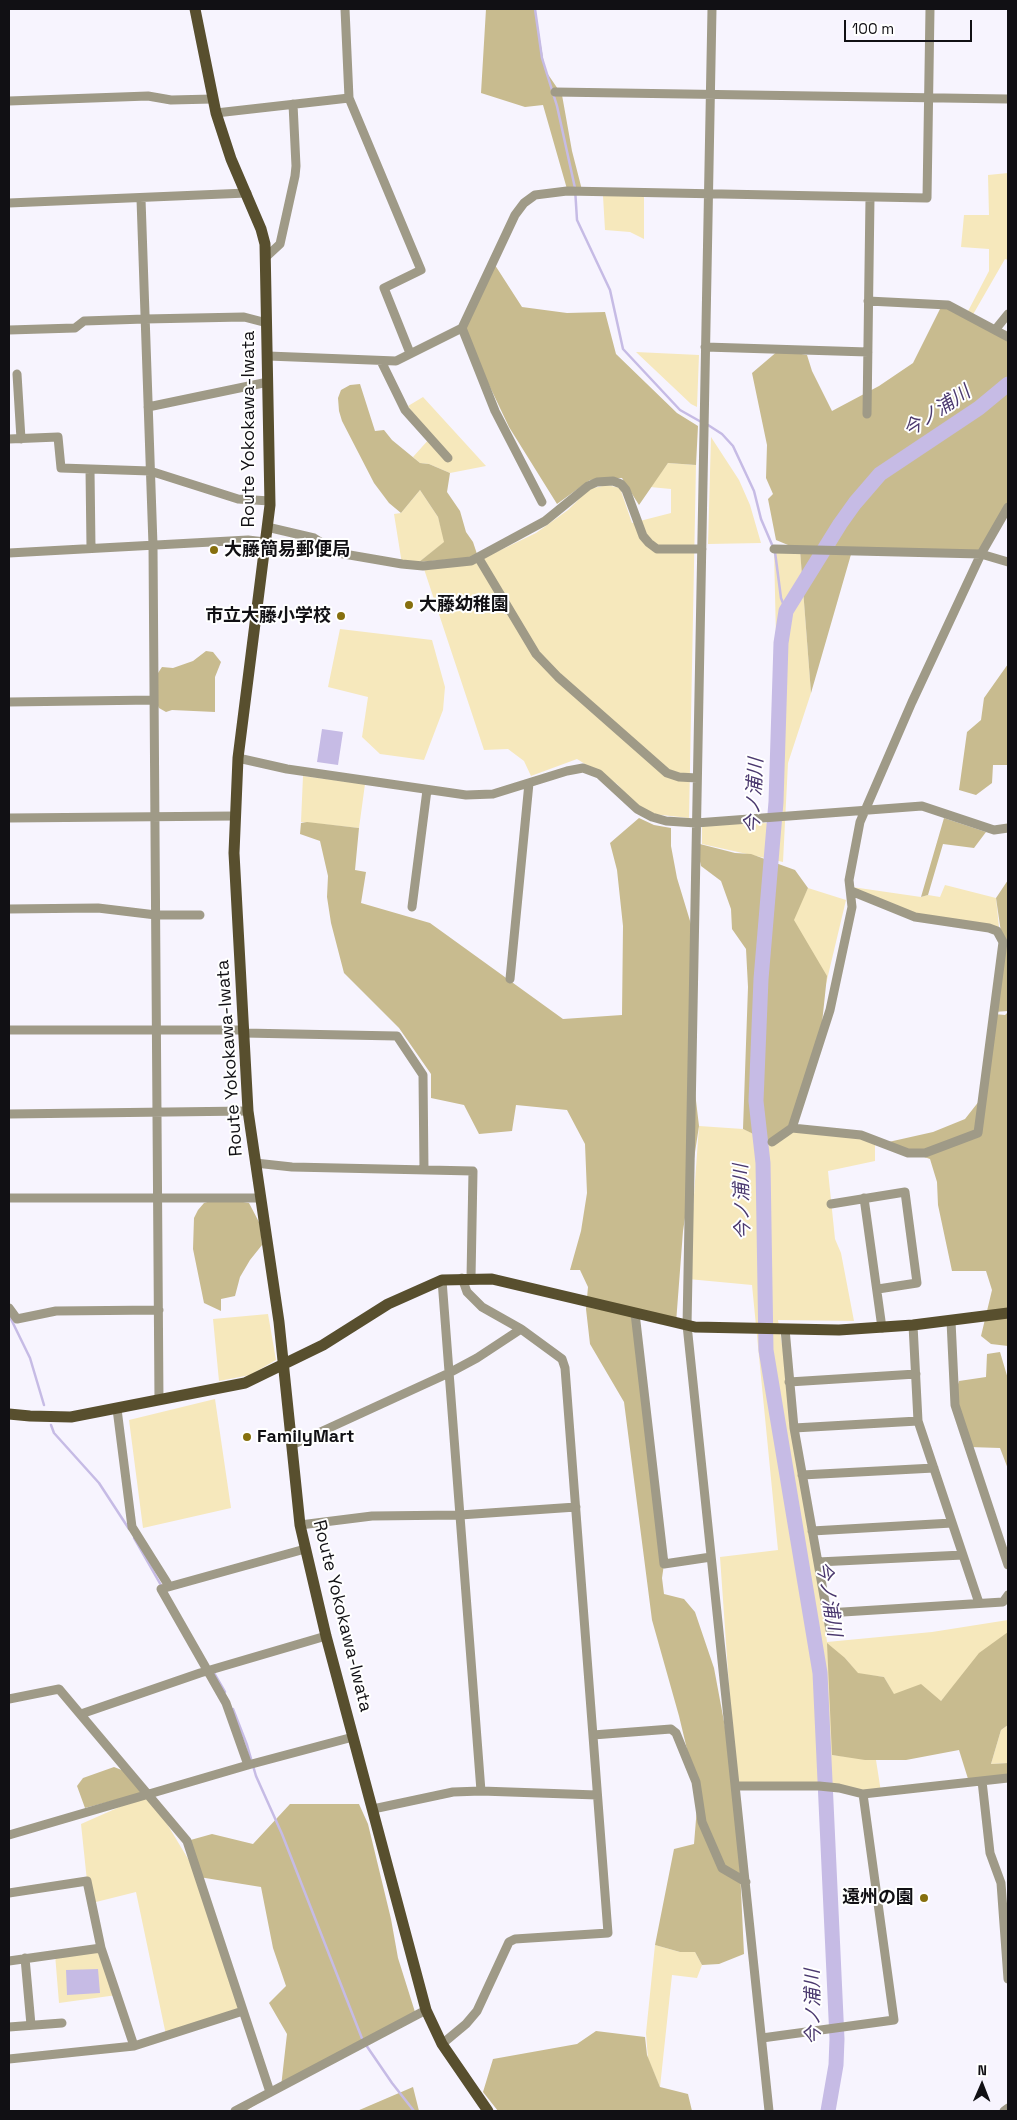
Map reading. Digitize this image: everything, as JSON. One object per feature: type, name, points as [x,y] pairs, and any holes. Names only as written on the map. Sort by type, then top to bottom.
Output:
[{"type":"main road","name":"Route Yokokawa-Iwata","points":[[195,9],[216,113],[231,159],[261,229],[266,257],[270,501],[238,758],[234,852],[248,1111],[283,1366],[300,1525],[326,1636],[426,2010],[442,2044],[488,2111]]},
{"type":"main road","points":[[9,1414],[71,1417],[245,1383],[283,1366],[322,1345],[388,1304],[442,1280],[466,1278],[492,1279],[687,1325],[757,1329],[839,1330],[882,1328],[1008,1314]]},
{"type":"street","points":[[345,9],[349,98],[421,270],[384,288],[410,353]]},
{"type":"street","points":[[712,9],[687,1325],[769,2111]]},
{"type":"street","points":[[268,356],[396,361],[462,328],[514,215],[524,203],[535,195],[567,191],[927,198],[930,9]]},
{"type":"street","points":[[555,92],[1008,99]]},
{"type":"street","points":[[9,101],[148,96],[171,100],[213,99]]},
{"type":"street","points":[[216,113],[349,98]]},
{"type":"street","points":[[266,257],[280,244],[295,176],[293,104]]},
{"type":"street","points":[[9,203],[141,199],[246,193]]},
{"type":"street","points":[[867,414],[870,198]]},
{"type":"street","points":[[141,199],[153,545],[159,1400]]},
{"type":"street","points":[[868,301],[948,305],[1008,337]]},
{"type":"street","points":[[994,330],[1008,314]]},
{"type":"street","points":[[9,330],[75,328],[84,321],[145,319],[244,317],[267,323]]},
{"type":"street","points":[[462,328],[495,411],[542,502]]},
{"type":"street","points":[[705,347],[868,352]]},
{"type":"street","points":[[381,361],[405,410],[448,458]]},
{"type":"street","points":[[17,374],[21,439]]},
{"type":"street","points":[[148,407],[268,382]]},
{"type":"street","points":[[9,439],[58,437],[62,468],[150,471],[238,499],[270,501]]},
{"type":"street","points":[[90,469],[92,548]]},
{"type":"street","points":[[267,527],[314,538],[338,552],[402,564],[423,566],[471,561],[544,521],[588,486],[597,482],[612,481],[621,484],[626,490],[643,536],[649,544],[657,549],[702,549]]},
{"type":"street","points":[[772,1142],[792,1128],[830,1010],[852,907],[849,880],[860,822],[912,702],[981,554],[1008,507]]},
{"type":"street","points":[[9,553],[248,540],[265,542]]},
{"type":"street","points":[[774,549],[981,554],[1008,562]]},
{"type":"street","points":[[478,557],[536,654],[558,677],[667,773],[679,777],[697,778]]},
{"type":"street","points":[[9,702],[154,700]]},
{"type":"street","points":[[238,758],[287,769],[466,795],[489,794],[567,770],[583,768],[599,774],[637,810],[666,821],[696,823],[922,806],[994,830],[1008,828]]},
{"type":"street","points":[[510,979],[529,783]]},
{"type":"street","points":[[412,907],[427,790]]},
{"type":"street","points":[[9,818],[235,816]]},
{"type":"street","points":[[792,1128],[861,1135],[908,1152],[925,1153],[978,1133],[1003,942],[997,931],[989,928],[915,917],[851,891]]},
{"type":"street","points":[[9,908],[98,908],[156,915],[200,915]]},
{"type":"street","points":[[9,1030],[243,1031],[396,1036],[423,1075],[424,1170]]},
{"type":"street","points":[[9,1114],[248,1111]]},
{"type":"street","points":[[256,1163],[292,1167],[473,1171],[466,1278],[467,1292],[482,1307],[521,1329],[562,1359],[565,1368],[608,1933],[515,1939],[509,1942],[477,2011],[466,2024],[442,2044]]},
{"type":"street","points":[[831,1204],[905,1192],[917,1283],[878,1289]]},
{"type":"street","points":[[9,1198],[261,1198]]},
{"type":"street","points":[[864,1198],[882,1328]]},
{"type":"street","points":[[442,1280],[481,1791]]},
{"type":"street","points":[[9,1308],[17,1319],[56,1311],[159,1310]]},
{"type":"street","points":[[636,1313],[664,1564],[711,1557]]},
{"type":"street","points":[[951,1321],[956,1405],[1008,1565]]},
{"type":"street","points":[[913,1325],[918,1421],[979,1603]]},
{"type":"street","points":[[292,1446],[449,1373],[477,1358],[521,1329]]},
{"type":"street","points":[[786,1329],[794,1428],[830,1630]]},
{"type":"street","points":[[789,1382],[916,1374]]},
{"type":"street","points":[[117,1409],[132,1527],[210,1669],[226,1703],[248,1765]]},
{"type":"street","points":[[794,1428],[918,1421]]},
{"type":"street","points":[[802,1475],[934,1468]]},
{"type":"street","points":[[300,1525],[372,1516],[460,1515],[576,1507]]},
{"type":"street","points":[[812,1531],[952,1523]]},
{"type":"street","points":[[166,1587],[305,1549]]},
{"type":"street","points":[[818,1562],[963,1555]]},
{"type":"street","points":[[827,1613],[1003,1602],[1008,1595]]},
{"type":"street","points":[[81,1714],[210,1669],[326,1636]]},
{"type":"street","points":[[9,1699],[59,1689],[187,1841],[270,2092]]},
{"type":"street","points":[[593,1735],[671,1729],[676,1733],[696,1782],[702,1822],[722,1868],[746,1882]]},
{"type":"street","points":[[9,1835],[248,1765],[353,1737]]},
{"type":"street","points":[[736,1786],[819,1786],[839,1788],[863,1794],[1008,1778]]},
{"type":"street","points":[[982,1781],[990,1853],[1001,1883],[1008,1979]]},
{"type":"street","points":[[373,1810],[453,1792],[481,1791],[597,1795]]},
{"type":"street","points":[[762,2038],[894,2020],[863,1794]]},
{"type":"street","points":[[9,1894],[87,1881],[101,1948],[134,2046]]},
{"type":"street","points":[[9,1960],[101,1948]]},
{"type":"street","points":[[25,1958],[31,2025]]},
{"type":"street","points":[[236,2111],[426,2010]]},
{"type":"street","points":[[9,2059],[134,2046],[243,2011]]},
{"type":"street","points":[[9,2027],[62,2023]]},
{"type":"street","points":[[1004,2111],[1008,2108]]},
{"type":"shaded area","points":[[486,9],[535,9],[545,70],[562,95],[572,151],[582,190],[567,189],[543,105],[525,107],[481,93]]},
{"type":"shaded area","points":[[1008,173],[1008,260],[1005,259],[971,318],[966,315],[989,271],[989,249],[961,247],[964,215],[989,215],[988,175]]},
{"type":"shaded area","points":[[603,196],[644,196],[644,239],[630,232],[605,230]]},
{"type":"shaded area","points":[[493,262],[522,307],[567,313],[605,312],[616,354],[677,413],[698,426],[696,465],[668,463],[639,505],[622,478],[590,480],[557,504],[509,427],[462,328]]},
{"type":"shaded area","points":[[942,305],[1008,337],[1008,507],[981,554],[852,551],[811,693],[800,550],[776,540],[768,499],[773,494],[766,478],[767,445],[752,373],[779,350],[807,355],[812,371],[832,411],[879,386],[913,363]]},
{"type":"shaded area","points":[[636,352],[699,355],[697,407],[691,404]]},
{"type":"shaded area","points":[[360,384],[375,431],[384,430],[392,440],[420,463],[429,464],[450,473],[447,492],[460,511],[466,532],[473,542],[478,557],[419,562],[444,542],[438,517],[420,490],[401,513],[389,503],[374,483],[342,421],[339,411],[338,398],[341,390],[350,385]]},
{"type":"shaded area","points":[[423,397],[486,466],[450,473],[429,464],[420,463],[413,457],[430,438],[408,406]]},
{"type":"shaded area","points":[[711,437],[739,480],[750,505],[761,543],[708,544]]},
{"type":"shaded area","points":[[668,463],[696,465],[689,818],[643,813],[617,784],[577,759],[531,776],[524,761],[508,749],[484,750],[423,566],[480,560],[536,533],[568,510],[589,489],[607,485],[620,488],[632,523],[671,513],[671,489],[650,487]]},
{"type":"shaded area","points":[[420,490],[438,517],[445,542],[419,562],[402,564],[394,514],[401,513]]},
{"type":"shaded area","points":[[774,549],[800,549],[811,693],[788,763],[783,862],[702,844],[702,824],[774,823],[776,638]]},
{"type":"shaded area","points":[[340,629],[432,640],[445,687],[443,710],[424,760],[380,754],[362,737],[368,697],[328,687]]},
{"type":"shaded area","points":[[206,651],[213,652],[221,662],[215,677],[215,712],[172,710],[166,712],[159,708],[157,704],[158,673],[162,667],[173,668],[193,661]]},
{"type":"shaded area","points":[[1008,664],[1008,765],[993,765],[992,783],[976,795],[959,790],[967,732],[981,720],[984,698]]},
{"type":"shaded area","points":[[322,729],[343,732],[338,765],[317,762]]},
{"type":"shaded area","points":[[303,776],[365,784],[359,828],[301,822]]},
{"type":"shaded area","points":[[639,818],[654,825],[671,828],[671,846],[677,878],[694,934],[692,1067],[699,1126],[683,1231],[676,1323],[636,1313],[664,1564],[662,1578],[664,1594],[684,1599],[695,1612],[714,1668],[736,1786],[744,1954],[719,1964],[702,1965],[695,1952],[680,1952],[655,1945],[674,1849],[694,1844],[698,1795],[679,1716],[652,1620],[624,1402],[590,1344],[586,1309],[588,1287],[580,1270],[570,1270],[581,1231],[587,1193],[585,1144],[567,1110],[516,1105],[512,1131],[479,1134],[464,1105],[431,1098],[431,1074],[399,1028],[344,973],[331,923],[327,897],[328,876],[320,841],[300,834],[301,823],[307,822],[359,828],[355,870],[366,872],[361,903],[430,923],[563,1019],[622,1015],[623,926],[617,870],[610,843]]},
{"type":"shaded area","points":[[944,818],[986,832],[974,848],[943,844],[928,895],[921,897]]},
{"type":"shaded area","points":[[696,843],[735,853],[751,854],[795,870],[808,888],[794,920],[827,976],[820,1042],[794,1123],[768,1141],[743,1129],[748,987],[746,949],[732,929],[731,909],[721,881],[701,866]]},
{"type":"shaded area","points":[[1008,880],[1008,1011],[994,1012],[1003,946],[996,898]]},
{"type":"shaded area","points":[[945,885],[996,898],[1000,937],[997,931],[911,915],[852,887],[921,897],[928,895],[940,897]]},
{"type":"shaded area","points":[[808,888],[846,900],[826,984],[792,919]]},
{"type":"shaded area","points":[[1008,1012],[1008,1346],[991,1344],[981,1336],[992,1290],[986,1271],[952,1271],[938,1205],[937,1182],[930,1159],[884,1143],[933,1132],[965,1119],[987,1091],[994,1014],[1005,1015]]},
{"type":"shaded area","points":[[699,1126],[743,1129],[772,1142],[792,1128],[875,1140],[875,1161],[828,1171],[835,1239],[841,1253],[854,1321],[778,1320],[815,1545],[827,1642],[932,1632],[1008,1620],[1008,1632],[941,1701],[894,1695],[884,1677],[858,1674],[845,1658],[832,1755],[876,1760],[881,1792],[863,1794],[835,1785],[736,1786],[720,1557],[778,1550],[752,1285],[688,1279]]},
{"type":"shaded area","points":[[220,1198],[249,1203],[260,1224],[262,1245],[240,1277],[235,1296],[221,1299],[221,1311],[204,1303],[193,1249],[194,1218],[198,1210],[204,1203]]},
{"type":"shaded area","points":[[268,1314],[276,1360],[250,1375],[219,1381],[213,1319]]},
{"type":"shaded area","points":[[1000,1352],[1008,1379],[1008,1469],[1000,1448],[969,1447],[954,1397],[959,1381],[986,1377],[987,1354]]},
{"type":"shaded area","points":[[215,1399],[231,1508],[143,1528],[129,1420]]},
{"type":"shaded area","points":[[1008,1632],[1008,1725],[1001,1730],[991,1764],[1008,1763],[1008,1778],[969,1782],[959,1750],[906,1760],[865,1760],[832,1755],[827,1643],[845,1658],[858,1673],[884,1677],[894,1694],[921,1684],[941,1701],[979,1653]]},
{"type":"shaded area","points":[[1008,1725],[1008,1763],[991,1764],[1001,1730]]},
{"type":"shaded area","points":[[114,1767],[132,1774],[142,1793],[85,1808],[77,1786],[83,1778]]},
{"type":"shaded area","points":[[149,1794],[199,1877],[243,2011],[166,2035],[136,1892],[92,1903],[87,1881],[81,1824]]},
{"type":"shaded area","points":[[290,1804],[359,1804],[368,1824],[391,1919],[398,1958],[415,2012],[288,2083],[246,2111],[239,2111],[281,2087],[287,2034],[269,2003],[286,1986],[273,1948],[261,1887],[199,1877],[187,1841],[212,1834],[253,1844]]},
{"type":"shaded area","points":[[655,1945],[680,1952],[695,1952],[702,1965],[697,1978],[672,1975],[660,2087],[648,2059],[646,2033]]},
{"type":"shaded area","points":[[101,1948],[117,1995],[59,2003],[55,1954]]},
{"type":"shaded area","points":[[98,1969],[100,1993],[67,1995],[66,1970]]},
{"type":"shaded area","points":[[596,2031],[645,2037],[647,2055],[660,2087],[688,2094],[692,2111],[498,2111],[483,2092],[493,2059],[577,2044]]},
{"type":"shaded area","points":[[413,2087],[419,2111],[357,2111]]},
{"type":"waterway","points":[[535,9],[542,58],[557,106],[575,188],[577,220],[610,290],[623,349],[680,410],[703,423]]},
{"type":"waterway","name":"今ノ浦川","points":[[828,2111],[836,2065],[837,2039],[820,1673],[766,1350],[763,1163],[756,1101],[761,979],[776,802],[781,643],[786,611],[840,524],[880,474],[979,408],[1008,384]]},
{"type":"waterway","points":[[708,425],[722,434],[733,446],[754,491],[761,519],[773,547]]},
{"type":"waterway","points":[[775,552],[781,598],[786,611]]},
{"type":"waterway","points":[[9,1315],[30,1358],[44,1405]]},
{"type":"waterway","points":[[51,1425],[54,1433],[99,1483],[129,1529]]},
{"type":"waterway","points":[[134,1538],[162,1587]]},
{"type":"waterway","points":[[214,1673],[225,1692]]},
{"type":"waterway","points":[[233,1709],[247,1745],[256,1776],[282,1834],[363,2041]]},
{"type":"waterway","points":[[366,2045],[414,2111]]},
{"type":"place","name":"大藤簡易郵便局","points":[[214,550]]},
{"type":"place","name":"大藤幼稚園","points":[[409,605]]},
{"type":"place","name":"市立大藤小学校","points":[[341,616]]},
{"type":"place","name":"FamilyMart","points":[[247,1437]]},
{"type":"place","name":"遠州の園","points":[[924,1898]]}]
